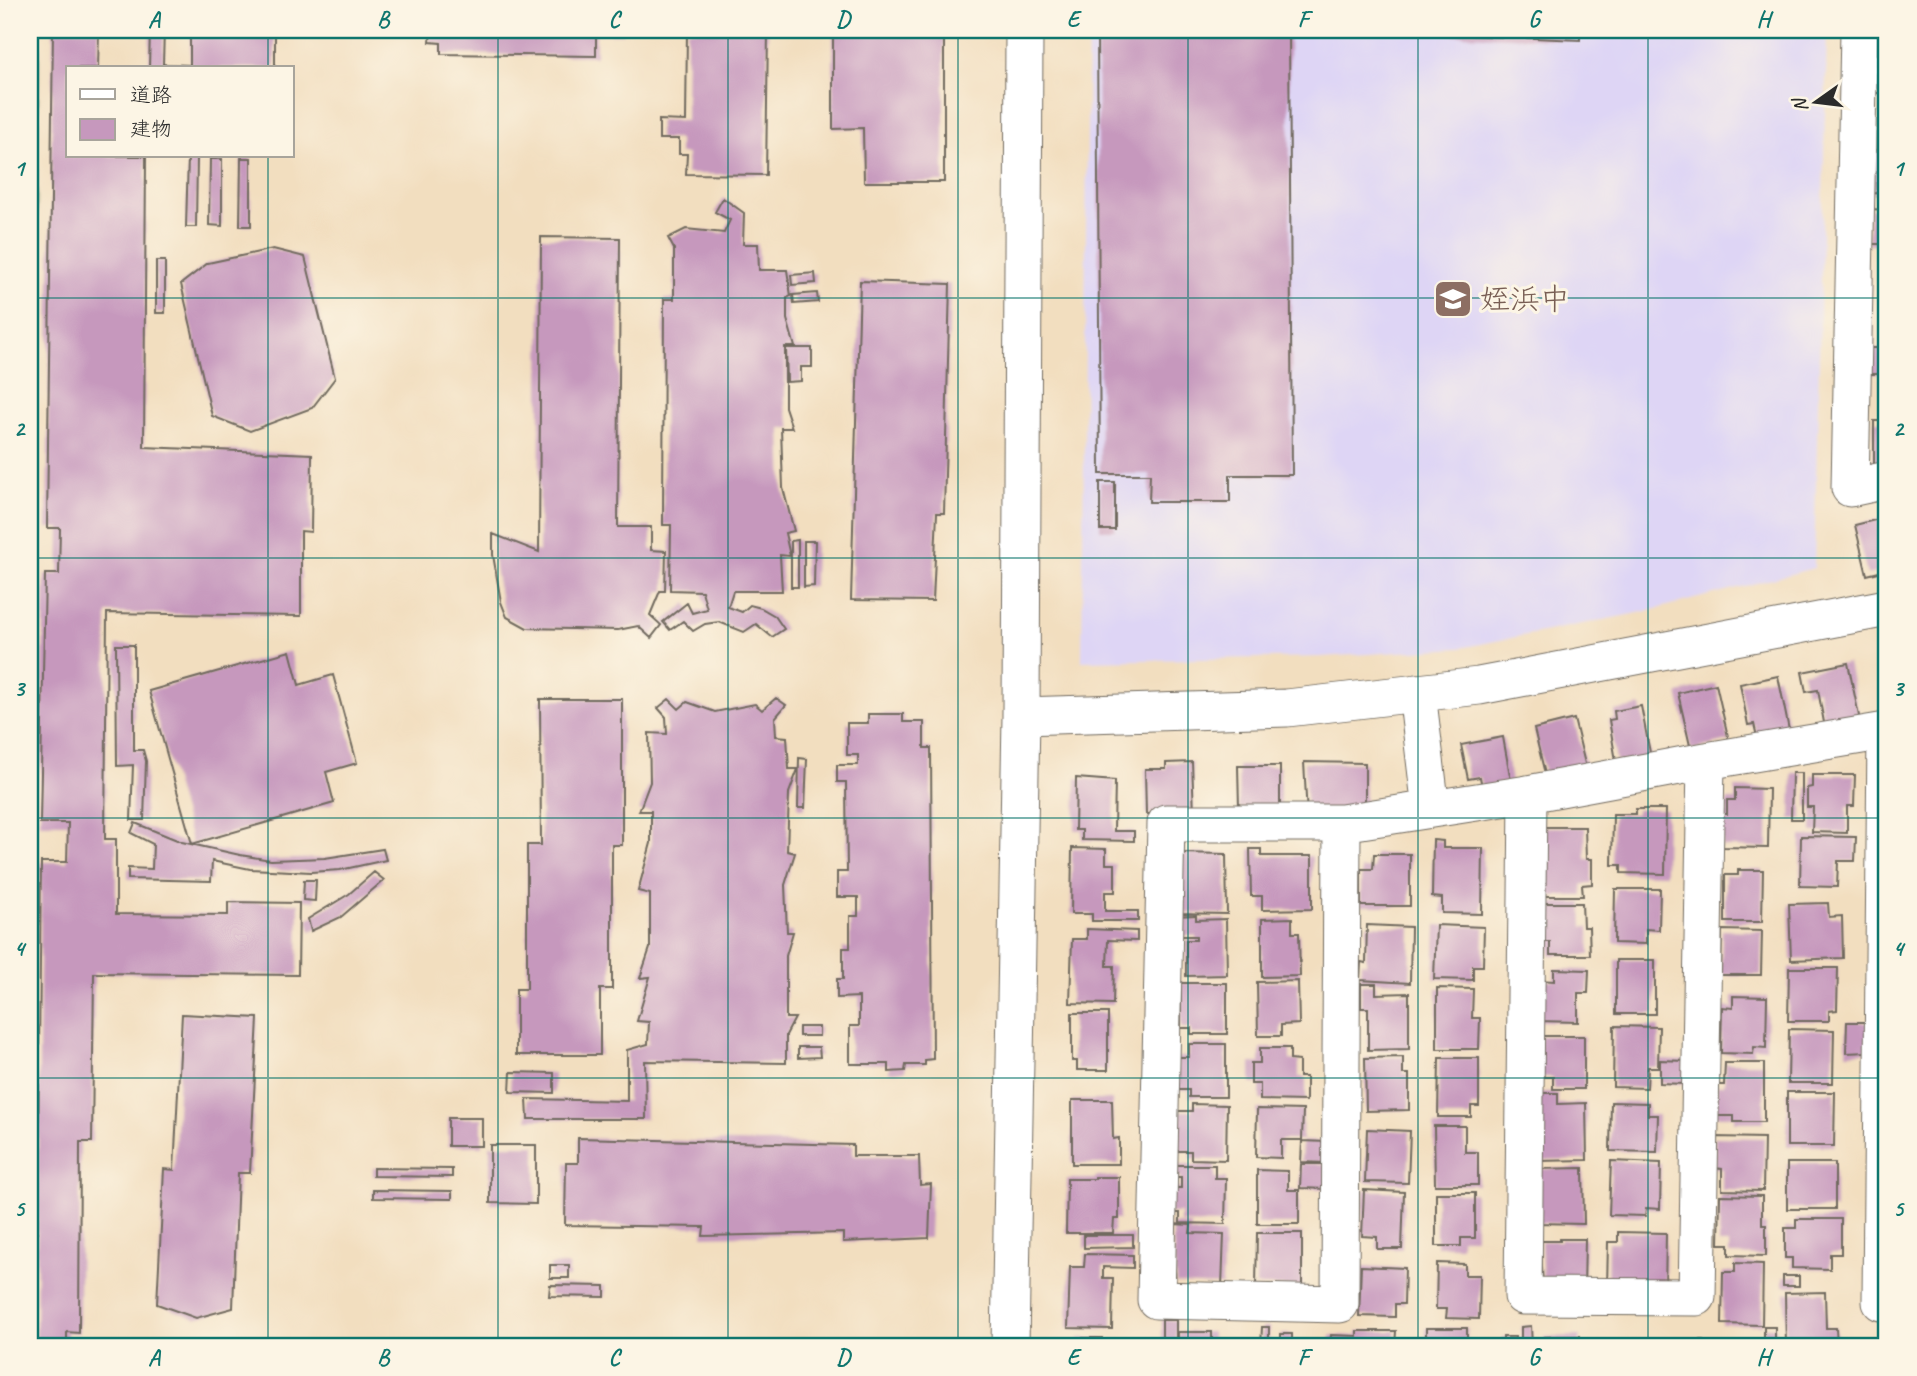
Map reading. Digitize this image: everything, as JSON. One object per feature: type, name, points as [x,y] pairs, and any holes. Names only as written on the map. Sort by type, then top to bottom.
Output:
[{"type":"street","points":[[1010,1346],[1021,716],[1024,30]]},
{"type":"street","points":[[1858,30],[1850,488],[1887,480]]},
{"type":"street","points":[[1021,716],[1287,708],[1479,686],[1887,608]]},
{"type":"street","points":[[1417,693],[1431,809]]},
{"type":"street","points":[[1342,823],[1340,1304],[1156,1300],[1166,823],[1342,823],[1528,794],[1887,731],[1881,1302],[1887,1302]]},
{"type":"street","points":[[1528,794],[1523,1296],[1697,1297],[1706,761]]},
{"type":"shaded area","name":"姪浜中","points":[[1088,30],[1827,30],[1814,568],[1648,611],[1460,648],[1321,657],[1082,661]]},
{"type":"green space","points":[[30,30],[39,30],[30,672]]},
{"type":"building","points":[[53,30],[99,30],[98,66],[66,66],[66,158],[146,158],[144,447],[312,454],[311,532],[301,531],[301,616],[107,613],[105,839],[116,839],[116,914],[228,915],[228,902],[299,903],[298,975],[94,973],[92,1142],[80,1142],[79,1333],[67,1332],[67,1346],[36,1346],[41,862],[67,862],[68,823],[40,823],[45,574],[59,574],[60,528],[47,528]]},
{"type":"building","points":[[150,30],[164,30],[163,64],[190,65],[190,30],[275,30],[275,66],[149,66]]},
{"type":"building","points":[[431,30],[623,30],[623,34],[596,34],[596,56],[441,54],[441,43],[430,42]]},
{"type":"building","points":[[687,30],[768,30],[766,175],[686,174],[687,154],[679,154],[679,139],[659,139],[659,120],[686,121]]},
{"type":"building","points":[[833,30],[944,30],[944,182],[864,182],[863,128],[833,129]]},
{"type":"building","points":[[1097,30],[1289,30],[1292,475],[1230,475],[1230,502],[1149,502],[1150,474],[1100,474]]},
{"type":"building","points":[[1349,30],[1580,30],[1580,40]]},
{"type":"building","points":[[1872,30],[1887,30],[1887,51],[1871,50]]},
{"type":"building","points":[[1876,75],[1887,75],[1887,110],[1880,110],[1881,93],[1875,93]]},
{"type":"building","points":[[1875,150],[1887,151],[1887,194],[1872,193]]},
{"type":"building","points":[[188,158],[197,158],[196,227],[186,227]]},
{"type":"building","points":[[241,158],[251,158],[251,226],[240,226]]},
{"type":"building","points":[[210,159],[222,159],[222,226],[209,225]]},
{"type":"building","points":[[723,198],[744,213],[743,244],[758,244],[759,270],[787,270],[791,296],[787,298],[787,319],[795,347],[785,347],[785,407],[792,428],[781,428],[783,488],[794,531],[785,533],[790,556],[780,555],[782,591],[733,591],[728,607],[742,612],[750,605],[775,616],[784,629],[772,637],[756,624],[744,632],[719,622],[705,624],[693,631],[683,621],[670,630],[663,622],[687,603],[692,613],[707,609],[702,591],[670,590],[671,525],[663,525],[664,299],[674,299],[674,249],[668,238],[686,229],[724,233],[730,220],[715,212]]},
{"type":"building","points":[[1870,209],[1887,210],[1887,257],[1883,257],[1884,244],[1868,244]]},
{"type":"building","points":[[541,237],[620,238],[618,527],[651,527],[651,550],[666,551],[665,591],[660,591],[650,615],[661,625],[651,638],[638,626],[618,630],[527,628],[507,617],[501,602],[493,555],[493,534],[539,552]]},
{"type":"building","points":[[273,249],[305,257],[335,378],[312,408],[250,431],[212,416],[181,284],[208,263]]},
{"type":"building","points":[[156,261],[165,261],[165,313],[156,313]]},
{"type":"building","points":[[815,273],[816,283],[792,285],[791,275]]},
{"type":"building","points":[[860,281],[950,284],[944,513],[937,513],[933,601],[851,600]]},
{"type":"building","points":[[817,293],[818,302],[794,304],[793,295]]},
{"type":"building","points":[[1885,294],[1887,333],[1882,333]]},
{"type":"building","points":[[786,348],[812,348],[812,367],[801,367],[801,381],[787,382]]},
{"type":"building","points":[[1870,348],[1887,348],[1887,397],[1881,397],[1880,374],[1870,374]]},
{"type":"building","points":[[1874,421],[1887,421],[1887,466],[1874,465]]},
{"type":"building","points":[[1100,482],[1115,482],[1115,530],[1100,530]]},
{"type":"building","points":[[1887,517],[1887,570],[1867,575],[1855,525]]},
{"type":"building","points":[[798,540],[798,587],[791,587],[791,541]]},
{"type":"building","points":[[804,541],[815,541],[814,586],[804,587]]},
{"type":"building","points":[[116,645],[134,645],[134,750],[143,750],[146,761],[144,820],[131,820],[133,765],[117,766]]},
{"type":"building","points":[[290,651],[299,685],[333,675],[357,763],[326,772],[334,803],[192,844],[149,691]]},
{"type":"building","points":[[1848,663],[1860,721],[1825,728],[1818,690],[1806,692],[1802,672]]},
{"type":"building","points":[[1778,676],[1790,735],[1758,741],[1754,724],[1748,725],[1740,684]]},
{"type":"building","points":[[1716,684],[1729,741],[1691,750],[1678,693]]},
{"type":"building","points":[[776,698],[786,705],[775,718],[776,736],[787,737],[789,769],[798,769],[789,793],[787,851],[795,853],[785,885],[787,932],[793,932],[786,956],[786,1018],[795,1018],[786,1035],[786,1063],[645,1061],[646,1119],[528,1119],[527,1099],[627,1101],[627,1050],[648,1044],[649,1022],[637,1021],[650,977],[640,978],[650,948],[650,894],[638,891],[651,843],[651,811],[639,811],[650,782],[649,733],[667,734],[666,717],[658,708],[669,699],[679,709],[687,702],[715,712],[755,704],[762,710]]},
{"type":"building","points":[[540,699],[622,699],[622,845],[612,845],[612,989],[600,989],[600,1055],[516,1055],[516,989],[527,989],[527,845],[541,845]]},
{"type":"building","points":[[1641,706],[1652,763],[1616,761],[1609,720],[1615,719],[1614,711]]},
{"type":"building","points":[[868,714],[903,714],[903,722],[924,722],[924,748],[931,748],[933,1059],[925,1060],[925,1065],[906,1065],[905,1071],[889,1072],[889,1064],[850,1064],[850,1026],[859,1026],[859,997],[837,998],[837,979],[843,979],[843,948],[850,948],[850,916],[858,916],[858,897],[837,897],[837,872],[847,872],[846,782],[837,782],[837,765],[858,765],[858,755],[847,755],[847,723],[868,723]]},
{"type":"building","points":[[1574,719],[1588,776],[1546,778],[1534,729]]},
{"type":"building","points":[[1503,737],[1511,781],[1482,787],[1480,777],[1468,779],[1461,745]]},
{"type":"building","points":[[799,758],[807,759],[805,808],[798,808]]},
{"type":"building","points":[[1192,762],[1194,813],[1146,814],[1145,769],[1166,769],[1166,763]]},
{"type":"building","points":[[1304,762],[1365,763],[1365,810],[1307,816]]},
{"type":"building","points":[[1238,766],[1280,766],[1280,814],[1239,808]]},
{"type":"building","points":[[1792,773],[1802,773],[1802,819],[1791,819]]},
{"type":"building","points":[[1812,775],[1855,775],[1854,806],[1847,806],[1847,833],[1812,832],[1813,807],[1807,807],[1807,788],[1812,787]]},
{"type":"building","points":[[1076,778],[1115,781],[1114,831],[1134,831],[1134,841],[1082,840],[1082,830],[1075,830]]},
{"type":"building","points":[[1735,788],[1769,789],[1768,848],[1723,847],[1718,814],[1727,814],[1727,800],[1735,800]]},
{"type":"building","points":[[1636,809],[1666,809],[1665,874],[1621,873],[1621,865],[1612,865],[1613,814],[1636,814]]},
{"type":"building","points":[[135,823],[182,842],[271,860],[325,858],[383,849],[386,860],[340,870],[311,872],[250,869],[212,861],[211,881],[128,879],[128,868],[152,869],[153,844],[131,833]]},
{"type":"building","points":[[1544,827],[1585,827],[1586,859],[1592,859],[1592,884],[1582,885],[1583,896],[1536,896]]},
{"type":"building","points":[[1801,836],[1856,837],[1855,861],[1838,861],[1837,887],[1800,886]]},
{"type":"building","points":[[1433,840],[1443,841],[1443,848],[1483,848],[1482,914],[1442,913],[1442,898],[1432,897]]},
{"type":"building","points":[[1072,848],[1106,849],[1106,864],[1115,864],[1115,892],[1105,892],[1105,911],[1138,911],[1138,921],[1092,921],[1092,914],[1071,914]]},
{"type":"building","points":[[1250,849],[1261,849],[1261,856],[1312,856],[1312,909],[1262,910],[1262,896],[1251,896]]},
{"type":"building","points":[[1178,853],[1226,854],[1227,914],[1174,913]]},
{"type":"building","points":[[1374,854],[1410,854],[1410,906],[1361,906],[1361,869],[1373,869]]},
{"type":"building","points":[[1738,870],[1763,870],[1762,922],[1725,922],[1725,875],[1738,875]]},
{"type":"building","points":[[374,872],[384,880],[341,917],[311,931],[308,919],[349,894]]},
{"type":"building","points":[[304,880],[316,880],[315,901],[303,900]]},
{"type":"building","points":[[1615,889],[1660,889],[1659,930],[1646,929],[1646,944],[1614,943]]},
{"type":"building","points":[[1538,903],[1582,903],[1583,927],[1589,927],[1590,955],[1550,955],[1550,942],[1538,942]]},
{"type":"building","points":[[1828,903],[1829,917],[1842,916],[1843,958],[1791,960],[1789,904]]},
{"type":"building","points":[[1196,915],[1196,920],[1226,919],[1227,975],[1186,976],[1186,940],[1196,940],[1196,936],[1177,936],[1176,916]]},
{"type":"building","points":[[1292,918],[1292,933],[1299,933],[1300,976],[1262,977],[1262,919]]},
{"type":"building","points":[[1367,925],[1411,927],[1410,983],[1360,980],[1361,962],[1366,963]]},
{"type":"building","points":[[1436,925],[1484,927],[1483,966],[1473,966],[1473,980],[1434,979]]},
{"type":"building","points":[[1087,929],[1137,931],[1137,941],[1108,940],[1107,966],[1114,966],[1113,1004],[1070,1003],[1072,939],[1087,939]]},
{"type":"building","points":[[1722,930],[1762,931],[1761,975],[1721,975]]},
{"type":"building","points":[[1616,960],[1655,960],[1655,1014],[1616,1014]]},
{"type":"building","points":[[1789,968],[1838,968],[1837,1010],[1829,1011],[1829,1021],[1788,1021]]},
{"type":"building","points":[[1554,969],[1589,970],[1588,993],[1578,993],[1578,1022],[1538,1021],[1539,980],[1554,981]]},
{"type":"building","points":[[1298,981],[1299,1024],[1281,1025],[1281,1036],[1258,1036],[1257,982]]},
{"type":"building","points":[[1181,983],[1227,983],[1227,1034],[1191,1034],[1191,1028],[1181,1028]]},
{"type":"building","points":[[1361,984],[1376,984],[1376,994],[1409,993],[1409,1049],[1368,1050],[1368,1008],[1361,1008]]},
{"type":"building","points":[[1437,988],[1473,989],[1472,1018],[1480,1018],[1479,1049],[1437,1049]]},
{"type":"building","points":[[1733,996],[1767,997],[1766,1048],[1754,1047],[1753,1054],[1721,1053],[1722,1007],[1733,1008]]},
{"type":"building","points":[[1072,1013],[1108,1013],[1108,1070],[1077,1070],[1077,1061],[1072,1061]]},
{"type":"building","points":[[182,1014],[258,1018],[250,1173],[238,1173],[233,1308],[196,1318],[157,1304],[164,1169],[174,1170]]},
{"type":"building","points":[[1847,1022],[1868,1022],[1868,1052],[1846,1053]]},
{"type":"building","points":[[1614,1026],[1659,1027],[1658,1067],[1648,1067],[1647,1088],[1613,1087]]},
{"type":"building","points":[[799,1027],[819,1027],[819,1036],[799,1036]]},
{"type":"building","points":[[1789,1029],[1834,1030],[1833,1083],[1788,1083]]},
{"type":"building","points":[[1541,1036],[1584,1036],[1584,1089],[1553,1089],[1553,1077],[1536,1077]]},
{"type":"building","points":[[1189,1044],[1226,1044],[1226,1097],[1189,1097],[1189,1090],[1177,1090],[1177,1057],[1189,1057]]},
{"type":"building","points":[[798,1047],[819,1047],[820,1057],[798,1058]]},
{"type":"building","points":[[1260,1048],[1290,1048],[1290,1060],[1299,1061],[1299,1077],[1306,1077],[1306,1101],[1260,1100],[1260,1084],[1251,1084],[1251,1063],[1260,1063]]},
{"type":"building","points":[[1403,1057],[1403,1074],[1409,1074],[1409,1110],[1366,1111],[1365,1058]]},
{"type":"building","points":[[1439,1058],[1479,1058],[1479,1106],[1471,1106],[1471,1117],[1438,1117]]},
{"type":"building","points":[[1660,1060],[1685,1061],[1684,1084],[1660,1083]]},
{"type":"building","points":[[1725,1063],[1764,1063],[1764,1122],[1734,1122],[1734,1116],[1716,1116],[1717,1085],[1724,1085]]},
{"type":"building","points":[[511,1072],[554,1073],[554,1093],[510,1092]]},
{"type":"building","points":[[1787,1092],[1835,1092],[1834,1146],[1787,1146]]},
{"type":"building","points":[[1537,1093],[1558,1093],[1558,1104],[1586,1103],[1587,1160],[1537,1161]]},
{"type":"building","points":[[1072,1100],[1112,1100],[1113,1139],[1119,1138],[1119,1164],[1072,1164]]},
{"type":"building","points":[[1611,1102],[1648,1103],[1648,1115],[1658,1115],[1657,1152],[1610,1151]]},
{"type":"building","points":[[1192,1104],[1227,1105],[1226,1160],[1191,1159],[1191,1151],[1175,1151],[1176,1111],[1192,1111]]},
{"type":"building","points":[[1257,1109],[1303,1110],[1302,1140],[1281,1140],[1281,1158],[1256,1157]]},
{"type":"building","points":[[448,1118],[482,1118],[482,1146],[448,1146]]},
{"type":"building","points":[[1434,1126],[1465,1126],[1465,1152],[1478,1152],[1478,1185],[1435,1185]]},
{"type":"building","points":[[1367,1129],[1410,1131],[1408,1183],[1365,1182]]},
{"type":"building","points":[[1715,1137],[1764,1138],[1763,1191],[1722,1190],[1722,1169],[1714,1168]]},
{"type":"building","points":[[578,1138],[853,1145],[853,1156],[919,1156],[920,1185],[931,1184],[929,1238],[843,1242],[843,1233],[703,1236],[704,1227],[565,1225],[566,1163],[578,1163]]},
{"type":"building","points":[[1302,1141],[1327,1142],[1326,1163],[1301,1162]]},
{"type":"building","points":[[490,1145],[536,1145],[536,1204],[490,1203]]},
{"type":"building","points":[[1611,1161],[1661,1163],[1660,1209],[1646,1208],[1645,1216],[1609,1215]]},
{"type":"building","points":[[1787,1163],[1835,1163],[1835,1209],[1787,1209]]},
{"type":"building","points":[[1301,1164],[1327,1164],[1327,1189],[1300,1188]]},
{"type":"building","points":[[1171,1165],[1215,1165],[1215,1178],[1226,1178],[1225,1224],[1180,1223],[1180,1213],[1170,1213],[1171,1188],[1181,1188],[1181,1177],[1171,1177]]},
{"type":"building","points":[[373,1168],[452,1169],[452,1177],[373,1176]]},
{"type":"building","points":[[1583,1168],[1584,1224],[1536,1223],[1535,1169]]},
{"type":"building","points":[[1257,1170],[1288,1171],[1288,1190],[1299,1190],[1299,1224],[1257,1224]]},
{"type":"building","points":[[1119,1177],[1119,1219],[1114,1219],[1113,1233],[1066,1233],[1067,1179]]},
{"type":"building","points":[[373,1190],[452,1191],[452,1199],[373,1198]]},
{"type":"building","points":[[1364,1190],[1404,1192],[1402,1249],[1377,1249],[1377,1237],[1362,1236]]},
{"type":"building","points":[[1436,1193],[1475,1193],[1475,1238],[1461,1238],[1461,1246],[1436,1246]]},
{"type":"building","points":[[1720,1195],[1762,1196],[1766,1256],[1729,1255],[1729,1244],[1719,1244]]},
{"type":"building","points":[[1796,1219],[1841,1219],[1841,1254],[1830,1254],[1830,1269],[1792,1268],[1792,1258],[1785,1258],[1785,1228],[1796,1228]]},
{"type":"building","points":[[1172,1224],[1191,1225],[1190,1233],[1224,1234],[1222,1286],[1176,1284]]},
{"type":"building","points":[[1618,1232],[1666,1233],[1665,1292],[1607,1287],[1608,1242],[1618,1242]]},
{"type":"building","points":[[1257,1233],[1302,1233],[1302,1287],[1256,1286]]},
{"type":"building","points":[[1084,1235],[1133,1235],[1133,1247],[1084,1248]]},
{"type":"building","points":[[1585,1239],[1584,1290],[1543,1290],[1541,1241]]},
{"type":"building","points":[[1085,1254],[1133,1255],[1133,1268],[1103,1267],[1103,1278],[1113,1278],[1112,1329],[1068,1328],[1070,1267],[1084,1267]]},
{"type":"building","points":[[1437,1263],[1465,1264],[1465,1275],[1480,1275],[1479,1319],[1446,1318],[1447,1309],[1436,1309]]},
{"type":"building","points":[[1735,1263],[1763,1264],[1762,1325],[1722,1324],[1723,1272],[1735,1272]]},
{"type":"building","points":[[550,1265],[569,1265],[569,1278],[550,1278]]},
{"type":"building","points":[[1361,1266],[1405,1268],[1404,1304],[1395,1304],[1395,1317],[1359,1316]]},
{"type":"building","points":[[1783,1276],[1799,1276],[1799,1286],[1783,1286]]},
{"type":"building","points":[[550,1285],[605,1286],[605,1297],[549,1296]]},
{"type":"building","points":[[1825,1292],[1826,1328],[1836,1328],[1837,1346],[1786,1346],[1785,1293]]},
{"type":"building","points":[[1162,1320],[1176,1320],[1176,1346],[1162,1346]]},
{"type":"building","points":[[1531,1326],[1532,1346],[1521,1346],[1521,1327]]},
{"type":"building","points":[[1262,1327],[1269,1327],[1269,1346],[1261,1346]]},
{"type":"building","points":[[1764,1327],[1775,1327],[1775,1342],[1764,1342]]},
{"type":"building","points":[[1426,1328],[1467,1328],[1467,1343],[1480,1343],[1480,1346],[1426,1346]]},
{"type":"building","points":[[1357,1331],[1396,1331],[1395,1346],[1330,1346],[1331,1335],[1357,1336]]},
{"type":"building","points":[[1178,1332],[1212,1332],[1212,1346],[1178,1346]]},
{"type":"building","points":[[1281,1334],[1292,1334],[1292,1342],[1311,1342],[1311,1346],[1281,1346]]},
{"type":"building","points":[[1580,1336],[1580,1346],[1544,1346],[1544,1337]]},
{"type":"building","points":[[1503,1337],[1515,1337],[1515,1346],[1503,1346]]},
{"type":"building","points":[[1079,1338],[1102,1338],[1102,1346],[1079,1346]]},
{"type":"building","points":[[1634,1340],[1670,1340],[1670,1346],[1633,1346]]},
{"type":"building","points":[[1693,1340],[1704,1340],[1704,1346],[1693,1346]]},
{"type":"place","name":"姪浜中","points":[[1453,299]]}]
